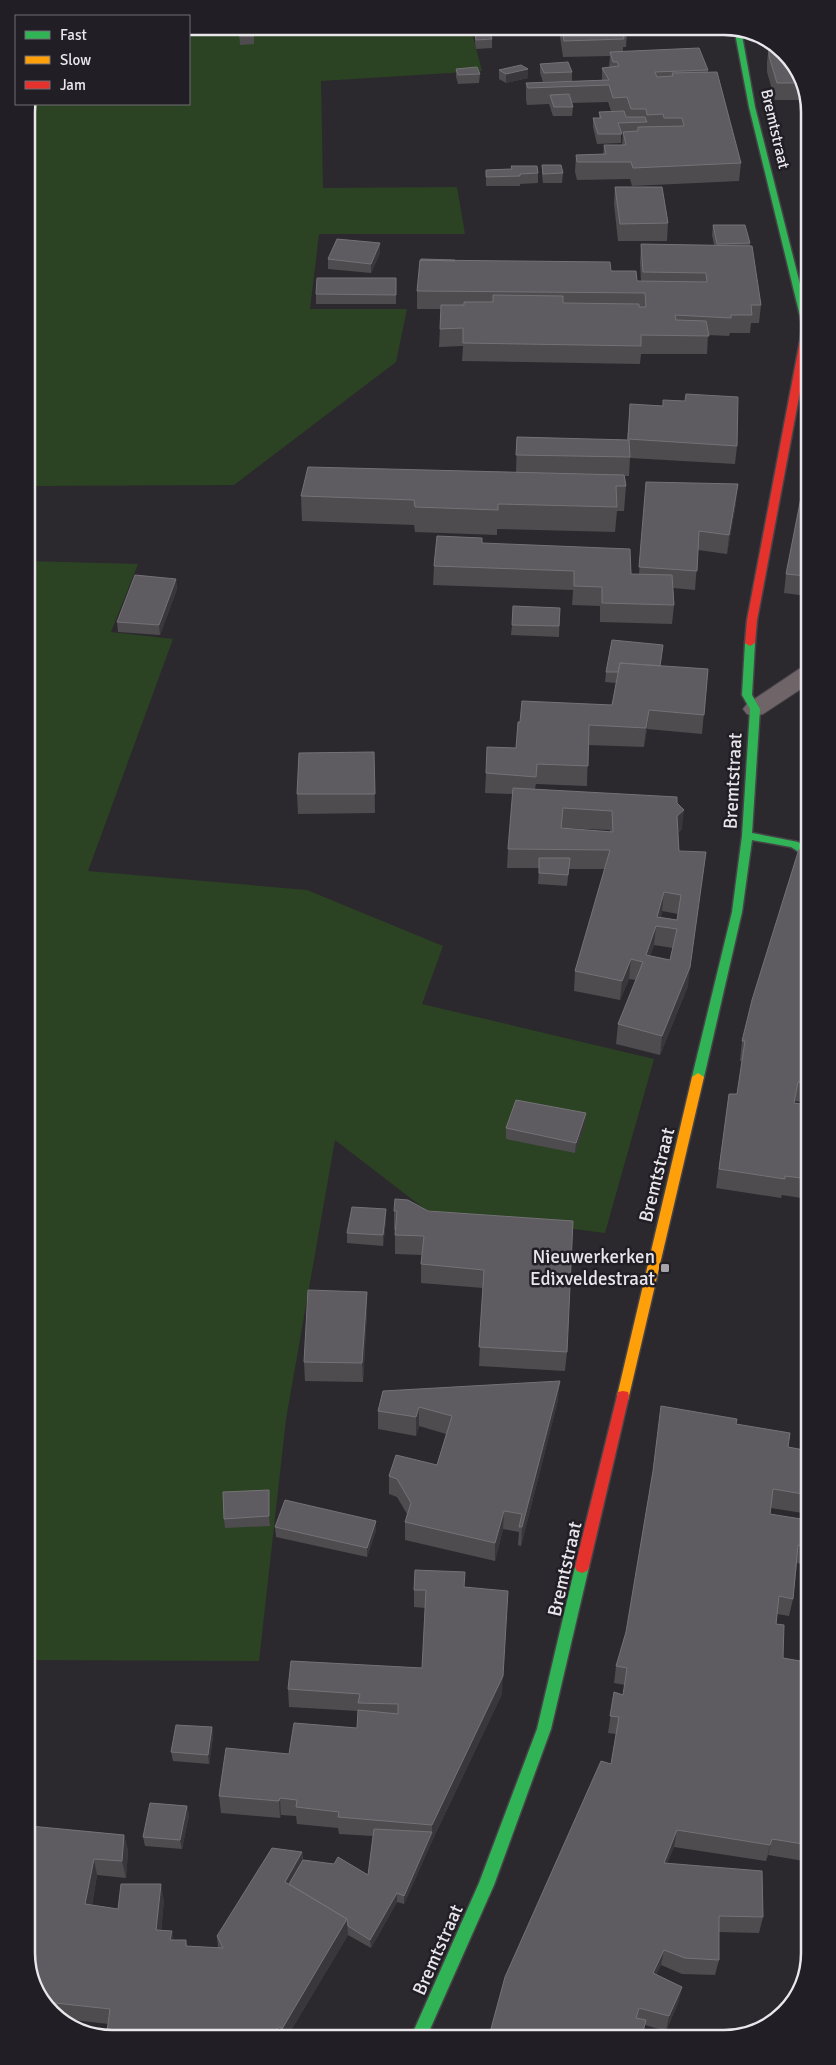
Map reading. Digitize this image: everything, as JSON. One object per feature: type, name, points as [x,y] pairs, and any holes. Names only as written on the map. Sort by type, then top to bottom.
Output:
[{"type":"street","name":"Bremtstraat","points":[[739,37],[752,107],[801,305]]},
{"type":"street","name":"Bremtstraat","points":[[422,2030],[486,1885],[544,1729],[737,912],[747,836],[755,709],[747,695],[752,620],[801,362]]},
{"type":"street","points":[[755,709],[801,678]]},
{"type":"street","points":[[747,836],[794,844],[801,849]]},
{"type":"green space","points":[[190,35],[473,35],[482,71],[321,81],[323,188],[457,187],[465,234],[319,234],[310,309],[407,309],[396,362],[234,485],[35,486],[35,105],[190,105]]},
{"type":"green space","points":[[35,561],[138,564],[111,632],[173,639],[88,871],[307,890],[443,946],[422,1004],[654,1059],[605,1233],[426,1210],[335,1140],[286,1419],[259,1661],[35,1660]]},
{"type":"building","points":[[475,35],[491,35],[492,39],[476,40]]},
{"type":"building","points":[[563,35],[624,35],[624,39],[564,41]]},
{"type":"building","points":[[699,48],[708,70],[655,72],[657,77],[673,76],[672,73],[717,72],[741,163],[633,168],[631,162],[577,162],[576,155],[606,154],[604,145],[626,145],[623,132],[638,131],[638,127],[684,126],[682,118],[664,118],[663,114],[647,115],[646,109],[631,109],[627,97],[613,98],[609,85],[528,88],[526,83],[609,80],[602,68],[619,66],[617,62],[613,62],[610,52]]},
{"type":"building","points":[[769,50],[782,61],[795,83],[777,83],[769,56]]},
{"type":"building","points":[[568,62],[572,72],[544,73],[540,64]]},
{"type":"building","points":[[521,65],[528,69],[506,74],[499,70]]},
{"type":"building","points":[[477,67],[480,74],[458,75],[456,69]]},
{"type":"building","points":[[569,94],[573,107],[554,107],[550,95]]},
{"type":"building","points":[[624,111],[626,117],[645,117],[647,122],[618,123],[622,134],[598,134],[593,118],[601,118],[599,112]]},
{"type":"building","points":[[542,165],[561,165],[563,173],[543,174]]},
{"type":"building","points":[[511,166],[537,166],[538,173],[520,174],[520,176],[486,177],[486,170],[512,169]]},
{"type":"building","points":[[615,187],[662,187],[668,223],[620,224]]},
{"type":"building","points":[[713,225],[745,225],[750,243],[717,244]]},
{"type":"building","points":[[337,239],[380,243],[371,264],[328,259]]},
{"type":"building","points":[[641,244],[752,246],[761,305],[751,305],[752,315],[731,315],[731,318],[675,315],[676,320],[706,321],[709,336],[641,335],[641,346],[463,343],[463,328],[440,329],[441,305],[464,305],[464,302],[493,302],[493,295],[563,296],[563,303],[639,304],[639,307],[646,307],[645,293],[417,291],[420,260],[610,262],[611,271],[636,271],[637,281],[707,282],[706,273],[643,272]]},
{"type":"building","points":[[421,260],[455,260],[455,261]]},
{"type":"building","points":[[317,278],[396,278],[396,295],[316,294]]},
{"type":"building","points":[[686,394],[738,397],[737,446],[628,439],[630,404],[663,406],[663,400],[685,401]]},
{"type":"building","points":[[517,437],[629,440],[630,457],[516,455]]},
{"type":"building","points":[[308,467],[624,475],[626,486],[616,486],[617,507],[498,504],[498,510],[415,507],[414,500],[301,496]]},
{"type":"building","points":[[646,482],[738,484],[729,535],[699,531],[697,571],[639,567]]},
{"type":"building","points":[[801,498],[801,576],[786,574]]},
{"type":"building","points":[[437,536],[482,538],[482,543],[630,549],[631,574],[672,575],[674,605],[602,603],[602,587],[574,586],[574,571],[434,566]]},
{"type":"building","points":[[135,575],[176,579],[159,625],[117,622]]},
{"type":"building","points":[[513,606],[560,608],[559,626],[512,625]]},
{"type":"building","points":[[612,640],[663,645],[660,666],[620,663],[618,672],[606,672]]},
{"type":"building","points":[[620,663],[708,669],[704,715],[649,710],[646,728],[589,725],[588,766],[537,764],[536,777],[486,773],[487,747],[516,748],[522,701],[612,705]]},
{"type":"building","points":[[374,752],[375,794],[297,794],[299,753]]},
{"type":"building","points":[[513,788],[677,797],[677,803],[684,810],[677,816],[679,851],[706,852],[690,967],[662,1036],[618,1024],[643,962],[631,959],[622,981],[575,971],[610,850],[508,849]],"holes":[[[563,808],[612,811],[613,832],[561,828]],[[664,892],[681,895],[677,920],[657,917]],[[656,926],[677,929],[670,960],[646,955]]]},
{"type":"building","points":[[799,849],[801,849],[801,1082],[798,1082],[794,1103],[801,1104],[801,1178],[785,1176],[785,1179],[719,1169],[729,1094],[737,1094],[745,1041],[742,1041],[752,1000]]},
{"type":"building","points":[[539,858],[570,858],[568,875],[539,873]]},
{"type":"building","points":[[516,1100],[586,1113],[576,1143],[506,1128]]},
{"type":"building","points":[[395,1199],[408,1200],[428,1211],[573,1221],[567,1352],[479,1347],[484,1270],[421,1264],[424,1236],[395,1235],[397,1211],[394,1211]]},
{"type":"building","points":[[352,1207],[386,1209],[383,1235],[347,1233]]},
{"type":"building","points":[[308,1290],[367,1292],[362,1363],[304,1362]]},
{"type":"building","points":[[560,1381],[522,1527],[519,1527],[522,1514],[504,1511],[495,1543],[405,1522],[411,1503],[397,1479],[389,1476],[396,1455],[437,1465],[452,1416],[419,1407],[416,1417],[378,1411],[383,1391]]},
{"type":"building","points":[[661,1406],[737,1419],[736,1424],[790,1433],[788,1447],[801,1449],[801,1494],[773,1489],[770,1514],[801,1519],[801,1546],[798,1545],[793,1599],[779,1596],[776,1624],[784,1625],[783,1658],[801,1661],[801,1844],[772,1839],[770,1845],[677,1830],[664,1863],[762,1871],[763,1917],[719,1916],[719,1960],[685,1958],[664,1950],[653,1973],[682,1987],[669,2016],[639,2008],[636,2018],[646,2020],[643,2030],[491,2030],[505,1977],[601,1761],[611,1764],[619,1717],[610,1716],[614,1692],[623,1695],[627,1668],[616,1666],[626,1632],[653,1471]]},
{"type":"building","points":[[269,1490],[269,1516],[224,1519],[223,1492]]},
{"type":"building","points":[[285,1500],[376,1521],[367,1548],[275,1527]]},
{"type":"building","points":[[415,1570],[465,1572],[464,1587],[508,1591],[503,1676],[432,1825],[338,1817],[339,1812],[296,1807],[297,1800],[280,1798],[279,1801],[219,1796],[226,1748],[289,1754],[294,1723],[357,1728],[358,1710],[398,1714],[398,1704],[358,1703],[360,1694],[288,1689],[291,1661],[422,1668],[426,1590],[414,1590]]},
{"type":"building","points":[[176,1725],[212,1727],[208,1755],[171,1752]]},
{"type":"building","points":[[150,1803],[187,1806],[180,1840],[143,1837]]},
{"type":"building","points":[[35,1826],[124,1835],[122,1861],[94,1859],[85,1904],[118,1909],[121,1884],[161,1884],[156,1930],[172,1931],[170,1940],[186,1940],[186,1946],[223,1948],[217,1936],[272,1848],[302,1852],[285,1882],[347,1919],[282,2029],[280,2027],[275,2030],[107,2030],[110,2009],[53,2003],[45,1992],[39,1978],[35,1953]]},
{"type":"building","points":[[374,1829],[432,1832],[404,1896],[397,1893],[370,1940],[348,1926],[347,1919],[289,1884],[303,1860],[334,1864],[338,1857],[368,1875]]},
{"type":"traffic: fast","points":[[739,37],[752,107],[801,304]]},
{"type":"traffic: fast","points":[[698,1077],[737,912],[747,836],[755,709],[747,695],[750,643]]},
{"type":"traffic: fast","points":[[747,836],[794,844],[801,849]]},
{"type":"traffic: fast","points":[[422,2030],[486,1885],[544,1729],[582,1567]]},
{"type":"traffic: slow","points":[[623,1396],[698,1077]]},
{"type":"traffic: jam","points":[[750,643],[752,620],[801,363]]},
{"type":"traffic: jam","points":[[582,1567],[623,1396]]},
{"type":"place","name":"Nieuwerkerken Edixveldestraat","points":[[665,1268]]}]
